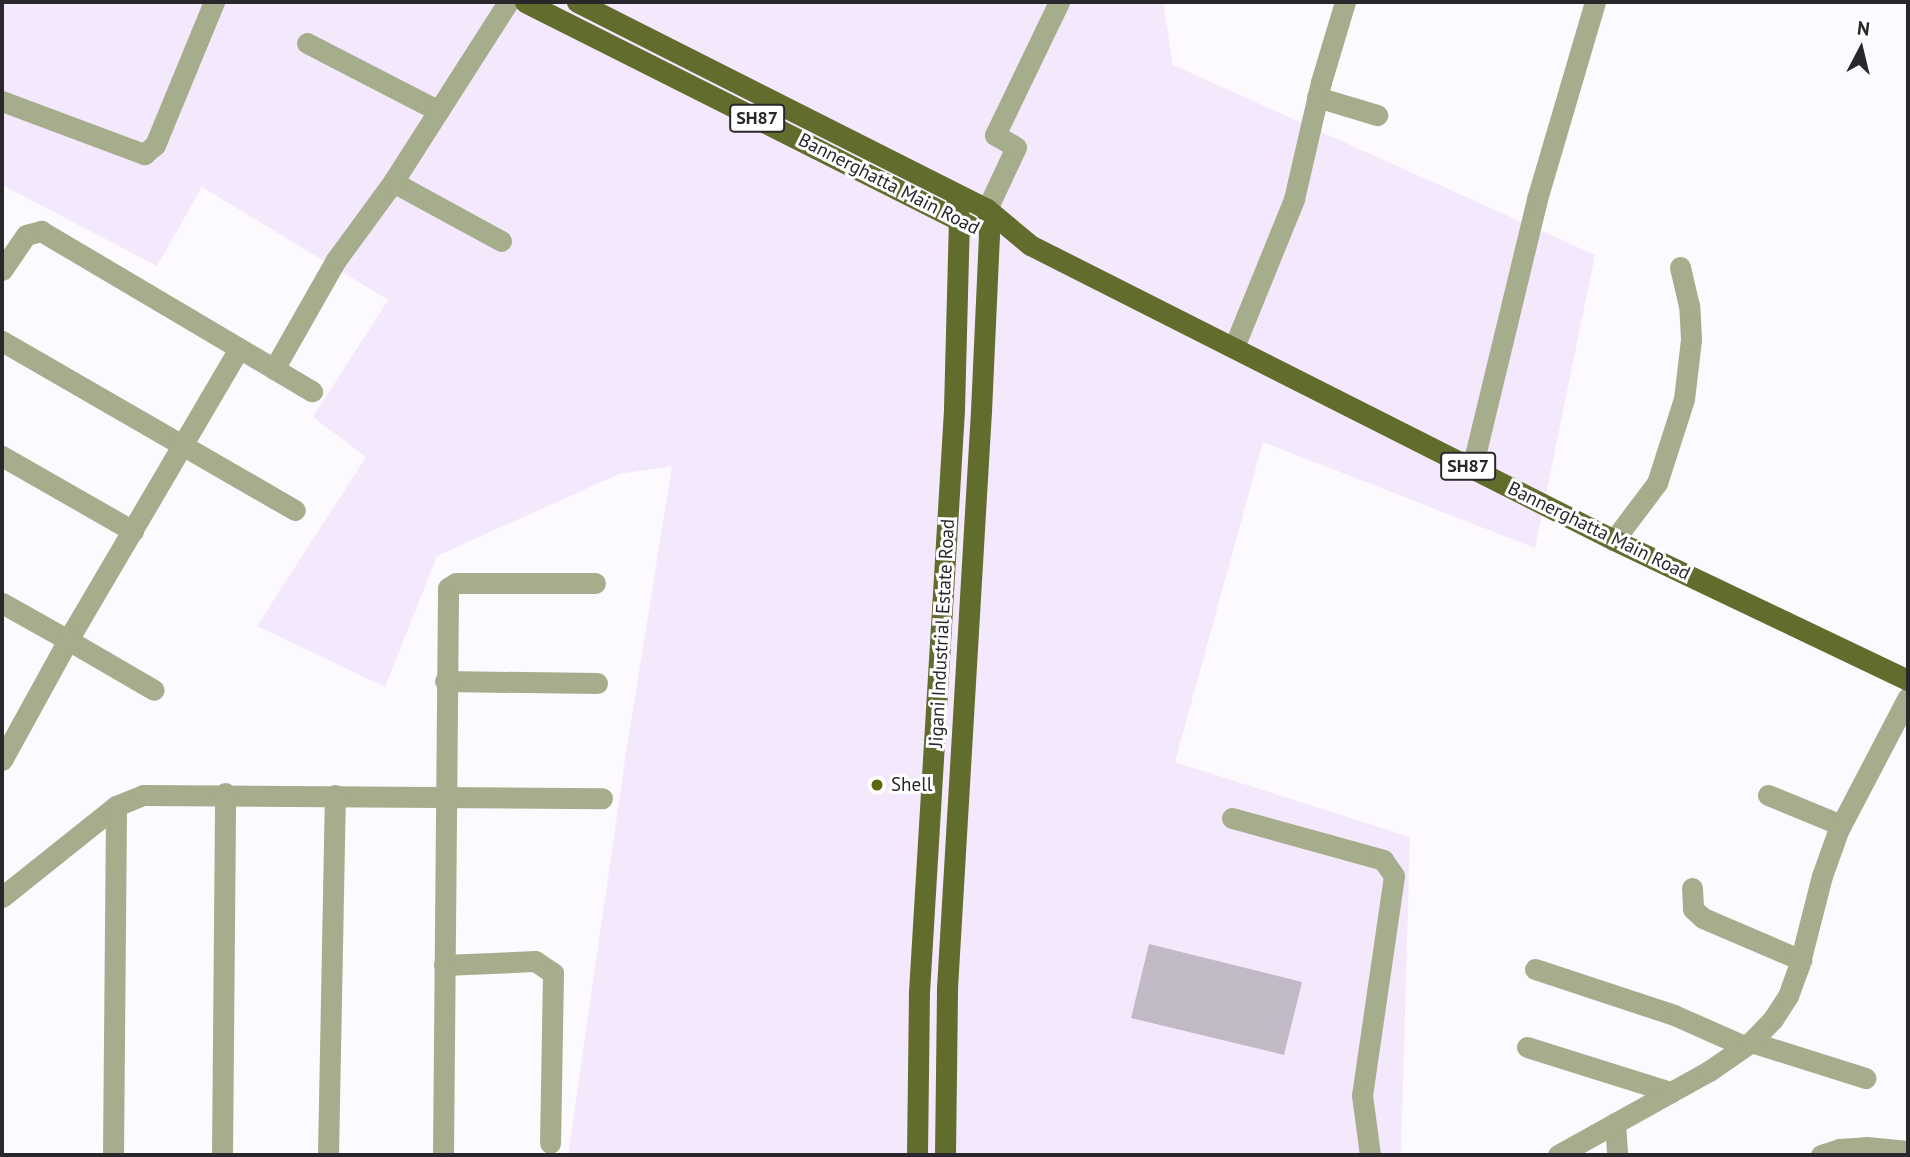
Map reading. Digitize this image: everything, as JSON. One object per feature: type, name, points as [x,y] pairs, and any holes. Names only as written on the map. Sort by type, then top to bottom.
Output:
[{"type":"main road","name":"Bannerghatta Main Road","points":[[525,2],[989,235],[1030,245],[1614,540],[1908,680]]},
{"type":"main road","name":"Bannerghatta Main Road","points":[[577,2],[987,209],[1030,245]]},
{"type":"main road","points":[[802,140],[810,120]]},
{"type":"main road","name":"Jigani Industrial Estate Road","points":[[917,1155],[919,992],[954,409],[959,219],[956,194]]},
{"type":"main road","name":"Jigani Industrial Estate Road","points":[[945,1155],[947,988],[989,235],[987,209]]},
{"type":"street","points":[[2,101],[144,154],[155,145],[213,2]]},
{"type":"street","points":[[274,369],[336,260],[393,181],[508,2]]},
{"type":"street","points":[[987,209],[1016,147],[995,135],[1059,2]]},
{"type":"street","points":[[1234,348],[1294,199],[1317,97],[1345,2]]},
{"type":"street","points":[[1472,468],[1537,199],[1595,2]]},
{"type":"street","points":[[307,43],[439,111]]},
{"type":"street","points":[[1317,97],[1377,115]]},
{"type":"street","points":[[393,181],[501,241]]},
{"type":"street","points":[[2,270],[26,235],[41,231],[312,391]]},
{"type":"street","points":[[1614,540],[1657,483],[1684,399],[1691,339],[1689,306],[1680,267]]},
{"type":"street","points":[[2,341],[295,510]]},
{"type":"street","points":[[2,760],[8,732],[68,640],[239,348]]},
{"type":"street","points":[[2,456],[133,531]]},
{"type":"street","points":[[443,1155],[447,593],[451,585],[595,583]]},
{"type":"street","points":[[2,603],[155,690]]},
{"type":"street","points":[[445,681],[597,683]]},
{"type":"street","points":[[1558,1155],[1709,1071],[1748,1044],[1773,1019],[1788,996],[1801,960],[1822,876],[1841,825],[1908,697]]},
{"type":"street","points":[[2,897],[116,806],[142,795],[225,793],[602,797]]},
{"type":"street","points":[[222,1155],[225,793]]},
{"type":"street","points":[[328,1155],[335,794]]},
{"type":"street","points":[[1768,794],[1841,825]]},
{"type":"street","points":[[113,1155],[116,806]]},
{"type":"street","points":[[1232,818],[1383,860],[1394,876],[1362,1095],[1370,1155]]},
{"type":"street","points":[[1692,888],[1693,909],[1703,918],[1801,960]]},
{"type":"street","points":[[444,965],[535,961],[552,973],[550,1143]]},
{"type":"street","points":[[1535,969],[1674,1015],[1748,1044],[1865,1078]]},
{"type":"street","points":[[1527,1047],[1671,1092]]},
{"type":"street","points":[[1615,1123],[1617,1155]]},
{"type":"street","points":[[1821,1155],[1839,1149],[1866,1147],[1908,1151]]},
{"type":"shaded area","points":[[2,2],[1163,2],[1173,65],[1595,255],[1535,548],[1263,442],[1175,762],[1410,837],[1401,1155],[568,1155],[626,753],[672,466],[619,474],[437,556],[385,687],[257,626],[366,457],[313,417],[388,300],[202,187],[157,266],[2,185]]},
{"type":"building","points":[[1149,944],[1302,982],[1284,1055],[1131,1018]]},
{"type":"place","name":"Shell","points":[[877,785]]}]
